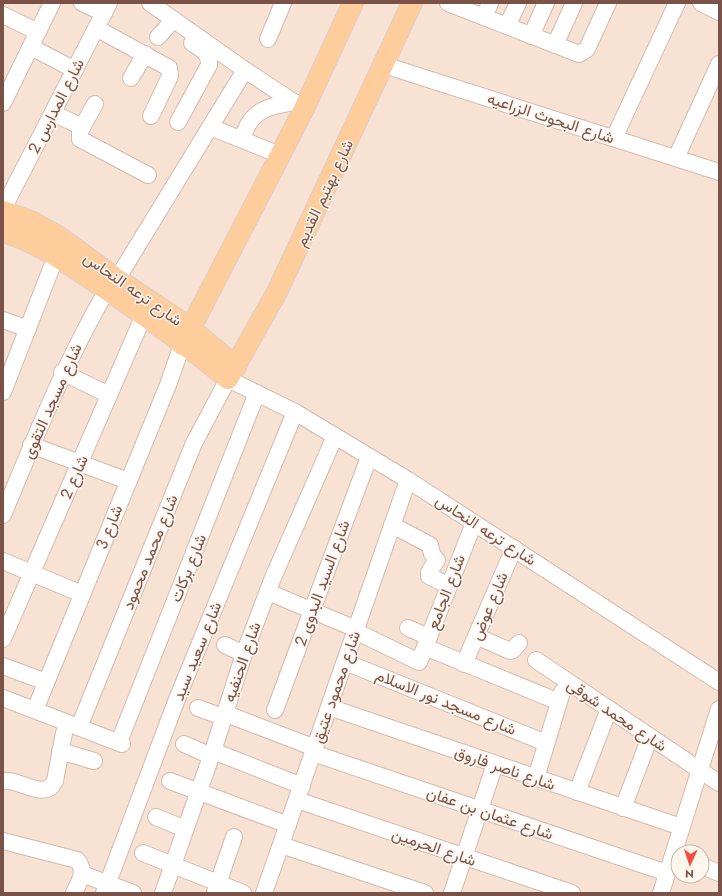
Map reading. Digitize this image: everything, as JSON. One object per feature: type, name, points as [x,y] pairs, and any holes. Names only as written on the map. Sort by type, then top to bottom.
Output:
[{"type":"main road","points":[[186,336],[280,155],[299,105],[353,3]]},
{"type":"main road","name":"شارع بهتيم القديم","points":[[232,373],[277,292],[412,3]]},
{"type":"main road","name":"شارع ترعه النحاس","points":[[3,210],[33,222],[58,236],[144,315],[186,336]]},
{"type":"main road","name":"شارع ترعه النحاس","points":[[3,232],[20,237],[112,284],[186,336],[232,373]]},
{"type":"street","points":[[3,103],[52,3]]},
{"type":"street","points":[[82,3],[107,8]]},
{"type":"street","points":[[137,3],[163,32],[203,51],[208,55],[209,62],[178,122]]},
{"type":"street","points":[[150,3],[245,70],[299,105]]},
{"type":"street","points":[[268,39],[283,3]]},
{"type":"street","points":[[448,3],[487,10],[507,26],[579,54],[586,51],[608,3]]},
{"type":"street","points":[[507,26],[518,3]]},
{"type":"street","points":[[531,36],[546,3]]},
{"type":"street","points":[[555,45],[574,3]]},
{"type":"street","points":[[614,138],[677,3]]},
{"type":"street","points":[[701,3],[719,12]]},
{"type":"street","name":"شارع المدارس 2","points":[[3,210],[107,8]]},
{"type":"street","points":[[3,15],[38,32]]},
{"type":"street","points":[[96,28],[167,66],[170,71],[170,76],[151,116]]},
{"type":"street","points":[[30,47],[75,70]]},
{"type":"street","points":[[131,78],[145,54]]},
{"type":"street","points":[[676,158],[719,64]]},
{"type":"street","name":"شارع البحوث الزراعيه","points":[[384,65],[719,172]]},
{"type":"street","name":"شارع مسجد التقوى","points":[[3,515],[62,372],[83,330],[245,70]]},
{"type":"street","points":[[95,104],[79,133],[82,140],[148,176]]},
{"type":"street","points":[[245,131],[250,120],[260,111],[274,105],[299,105]]},
{"type":"street","points":[[53,113],[82,127]]},
{"type":"street","points":[[210,126],[280,155]]},
{"type":"street","points":[[3,392],[7,369],[28,329],[56,256]]},
{"type":"street","name":"شارع 2","points":[[3,639],[144,315]]},
{"type":"street","points":[[3,320],[28,329]]},
{"type":"street","name":"شارع 3","points":[[35,710],[168,386],[186,336]]},
{"type":"street","points":[[62,372],[109,394]]},
{"type":"street","name":"شارع ترعه النحاس","points":[[232,373],[252,390],[295,412],[408,480],[719,682]]},
{"type":"street","name":"شارع محمد محمود","points":[[79,727],[194,443],[232,373]]},
{"type":"street","name":"شارع بركات","points":[[79,727],[121,743],[252,390]]},
{"type":"street","name":"شارع سعيد سيد","points":[[106,888],[177,699],[295,412]]},
{"type":"street","name":"شارع الحنفيه","points":[[163,893],[212,753],[244,654],[268,592],[335,436]]},
{"type":"street","points":[[32,445],[128,481]]},
{"type":"street","name":"شارع السيد البدوى 2","points":[[275,710],[369,457]]},
{"type":"street","name":"شارع محمود عتيق","points":[[266,893],[281,845],[408,480]]},
{"type":"street","name":"شارع الجامع","points":[[424,649],[474,522]]},
{"type":"street","points":[[392,525],[430,545],[432,554],[437,560],[429,572],[429,576],[449,586]]},
{"type":"street","name":"شارع عوض","points":[[464,664],[514,548]]},
{"type":"street","points":[[3,561],[82,594]]},
{"type":"street","points":[[268,592],[356,630],[424,649],[559,702]]},
{"type":"street","points":[[408,628],[424,649]]},
{"type":"street","points":[[476,636],[510,651],[513,650],[519,643]]},
{"type":"street","points":[[225,646],[244,654]]},
{"type":"street","name":"شارع محمد شوقى","points":[[536,660],[719,783]]},
{"type":"street","name":"شارع مسجد نور الاسلام","points":[[345,662],[546,743]]},
{"type":"street","points":[[3,666],[46,682]]},
{"type":"street","points":[[536,778],[565,679]]},
{"type":"street","points":[[3,698],[79,727]]},
{"type":"street","name":"شارع ناصر فاروق","points":[[329,707],[681,828]]},
{"type":"street","name":"شارع عثمان بن عفان","points":[[198,708],[224,715],[314,751],[480,810],[667,873]]},
{"type":"street","points":[[577,792],[609,709]]},
{"type":"street","points":[[678,844],[681,828],[719,709]]},
{"type":"street","points":[[3,781],[11,781],[42,790],[48,789],[55,781],[64,733]]},
{"type":"street","points":[[623,808],[650,737]]},
{"type":"street","name":"شارع الحرمين","points":[[184,744],[212,753],[299,793],[464,857],[572,893]]},
{"type":"street","points":[[60,751],[94,761]]},
{"type":"street","points":[[452,893],[495,764]]},
{"type":"street","points":[[170,781],[198,793],[288,825]]},
{"type":"street","points":[[156,817],[186,829]]},
{"type":"street","points":[[216,888],[234,837]]},
{"type":"street","points":[[3,841],[77,860],[82,867],[82,874],[74,893]]},
{"type":"street","points":[[281,845],[425,893]]},
{"type":"street","points":[[143,854],[172,866],[216,888],[243,893]]},
{"type":"street","points":[[661,893],[670,867]]},
{"type":"street","points":[[82,874],[106,888],[132,893]]},
{"type":"shaded area","points":[[3,3],[719,3],[719,893],[3,893]]}]
